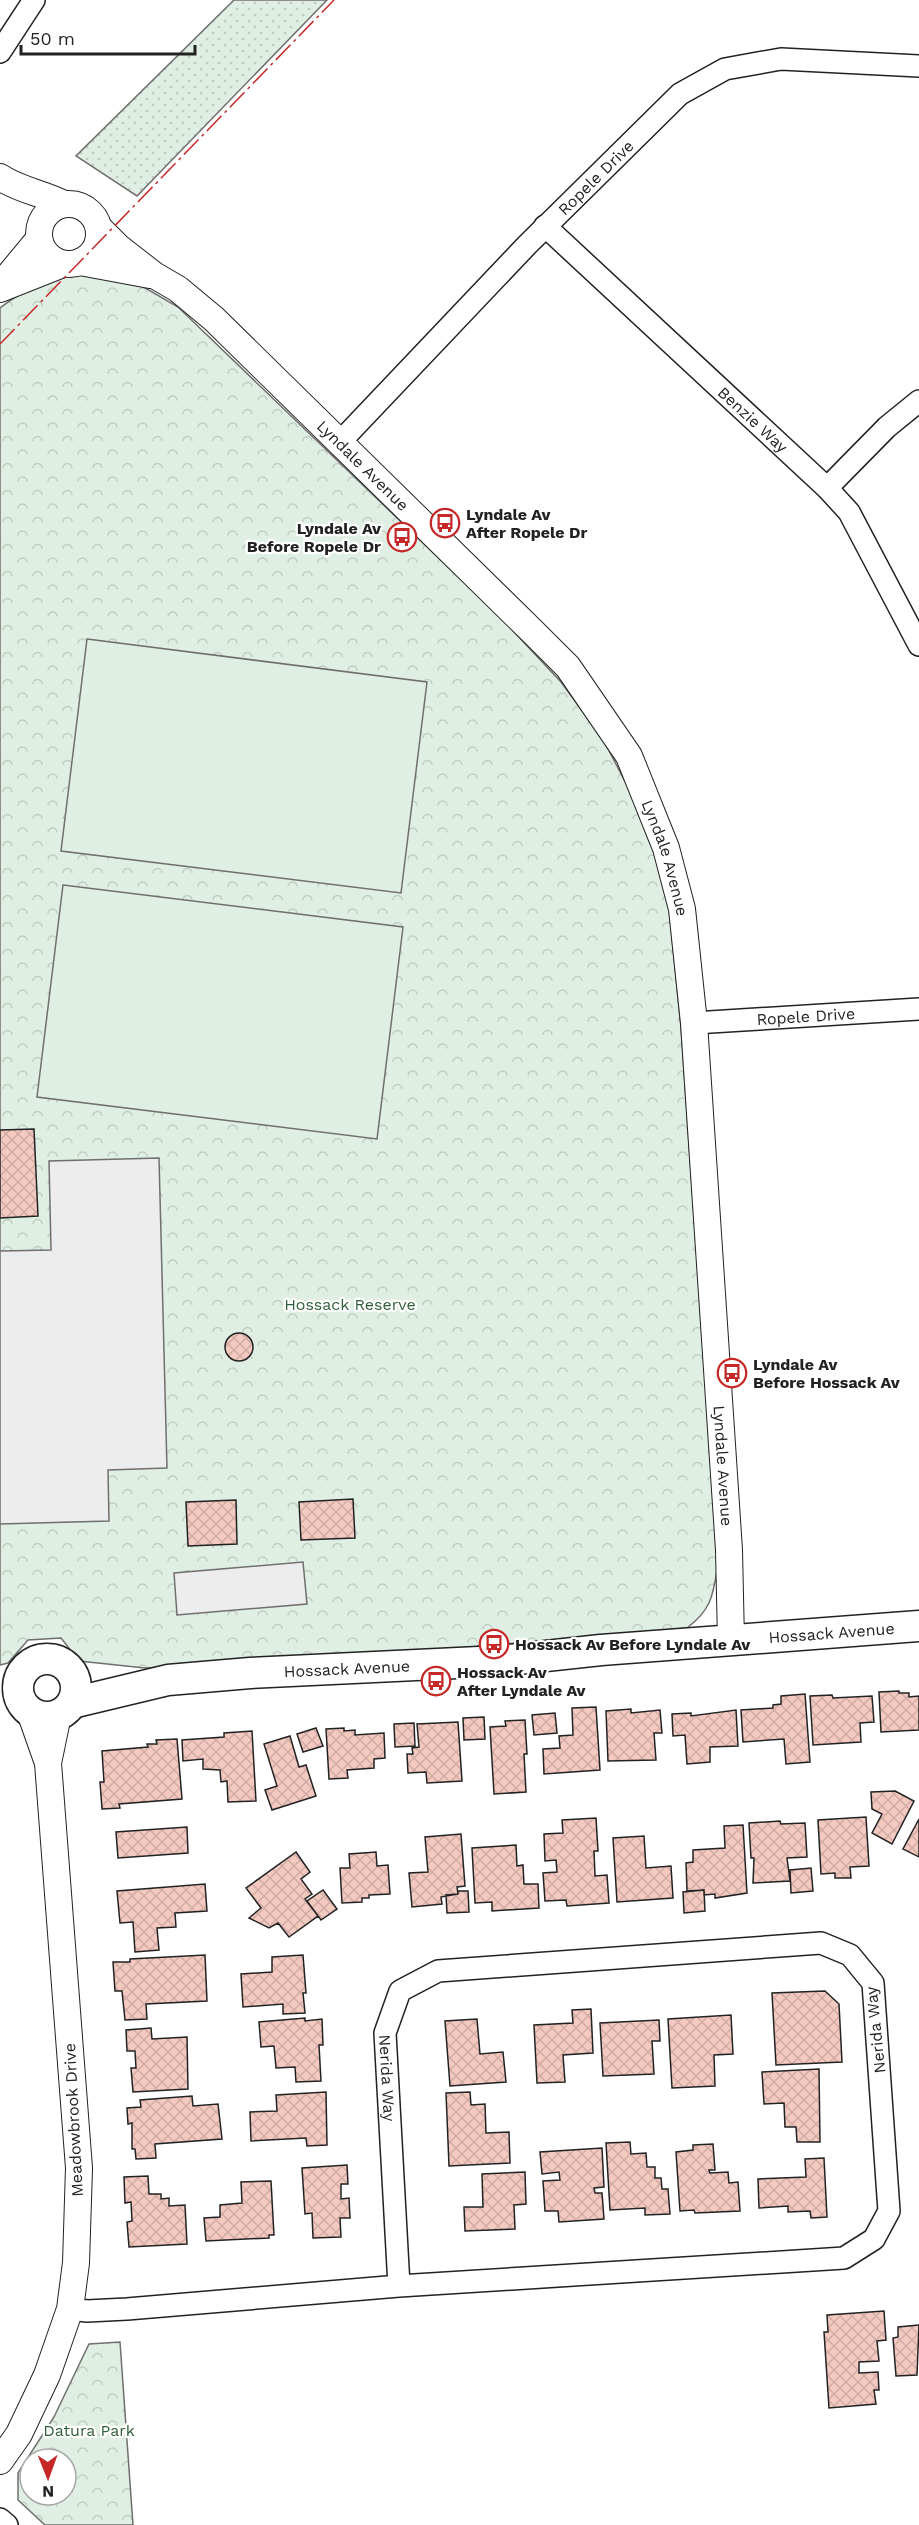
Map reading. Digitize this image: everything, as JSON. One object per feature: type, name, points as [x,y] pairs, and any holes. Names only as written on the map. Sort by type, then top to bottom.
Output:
[{"type":"main road","name":"Hossack Avenue","points":[[43,1702],[168,1680],[250,1673],[500,1662],[590,1651],[919,1626]]},
{"type":"main road","points":[[50,1659],[68,1667],[43,1702],[18,1691],[10,1678],[32,1663],[50,1659]]},
{"type":"street","points":[[0,52],[34,0]]},
{"type":"street","name":"Ropele Drive","points":[[340,442],[545,226],[680,93],[725,69],[781,59],[919,66]]},
{"type":"street","name":"Lyndale Avenue","points":[[6,181],[44,194],[64,204],[82,207],[90,212],[99,228],[118,247],[154,275],[178,289],[214,320],[568,667],[628,756],[666,848],[682,909],[694,1023],[729,1550],[731,1641]]},
{"type":"street","name":"Lyndale Avenue","points":[[6,181],[39,233],[47,256],[71,263],[154,275]]},
{"type":"street","points":[[0,287],[39,233],[48,212],[64,204]]},
{"type":"street","name":"Benzie Way","points":[[545,226],[827,488],[849,512],[919,645]]},
{"type":"street","points":[[0,287],[71,263],[93,252],[99,237],[99,228]]},
{"type":"street","points":[[827,488],[888,427],[919,401]]},
{"type":"street","name":"Ropele Drive","points":[[694,1023],[919,1009]]},
{"type":"street","name":"Meadowbrook Drive","points":[[0,2461],[19,2434],[47,2375],[70,2309],[76,2263],[79,2168],[43,1702]]},
{"type":"street","name":"Nerida Way","points":[[70,2309],[87,2311],[127,2309],[399,2286],[844,2258],[874,2239],[889,2211],[873,1983],[850,1954],[821,1943],[438,1971],[400,1991],[385,2033],[399,2286]]},
{"type":"street","points":[[0,2519],[7,2525]]},
{"type":"green space","points":[[234,0],[327,0],[137,196],[76,156]]},
{"type":"green space","name":"Hossack Reserve","points":[[81,273],[142,286],[178,307],[503,620],[561,682],[603,739],[634,799],[654,850],[669,908],[681,1028],[718,1565],[710,1601],[702,1614],[687,1628],[323,1660],[145,1668],[79,1661],[61,1638],[28,1640],[8,1663],[0,1665],[0,308],[38,285]]},
{"type":"green space","points":[[87,639],[427,682],[401,893],[61,851]]},
{"type":"green space","points":[[63,885],[403,927],[377,1139],[37,1097]]},
{"type":"green space","name":"Datura Park","points":[[120,2342],[133,2525],[45,2525],[26,2507],[78,2507],[78,2447],[35,2447],[54,2417],[89,2344]]},
{"type":"shaded area","points":[[159,1158],[167,1468],[108,1470],[109,1521],[0,1524],[0,1251],[51,1250],[49,1161]]},
{"type":"shaded area","points":[[303,1562],[307,1604],[177,1615],[174,1573]]},
{"type":"building","points":[[34,1129],[38,1216],[0,1218],[0,1130]]},
{"type":"building","points":[[239,1333],[249,1337],[253,1347],[249,1357],[239,1361],[229,1357],[225,1347],[229,1337]]},
{"type":"building","points":[[353,1499],[355,1538],[301,1540],[299,1502]]},
{"type":"building","points":[[236,1500],[237,1544],[188,1546],[186,1502]]},
{"type":"building","points":[[899,1691],[899,1693],[909,1693],[909,1697],[919,1696],[919,1730],[881,1732],[879,1692]]},
{"type":"building","points":[[805,1694],[810,1762],[786,1764],[784,1739],[743,1742],[741,1710],[773,1708],[773,1705],[781,1704],[781,1696]]},
{"type":"building","points":[[832,1695],[833,1698],[872,1696],[874,1722],[860,1723],[861,1742],[813,1745],[810,1696]]},
{"type":"building","points":[[596,1707],[600,1770],[544,1774],[543,1749],[560,1748],[559,1736],[573,1735],[572,1708]]},
{"type":"building","points":[[631,1709],[631,1713],[660,1710],[662,1733],[654,1733],[656,1760],[608,1761],[606,1711]]},
{"type":"building","points":[[736,1710],[738,1746],[710,1747],[710,1762],[687,1764],[685,1735],[673,1736],[672,1714],[691,1713],[691,1716]]},
{"type":"building","points":[[555,1713],[557,1733],[534,1735],[532,1715]]},
{"type":"building","points":[[484,1717],[485,1739],[464,1740],[463,1718]]},
{"type":"building","points":[[525,1720],[526,1792],[494,1794],[490,1727],[506,1726],[505,1721]]},
{"type":"building","points":[[458,1722],[462,1781],[427,1783],[426,1772],[408,1773],[407,1754],[413,1754],[412,1748],[419,1747],[417,1724]]},
{"type":"building","points":[[414,1723],[415,1746],[395,1747],[394,1724]]},
{"type":"building","points":[[316,1728],[323,1746],[303,1752],[297,1734]]},
{"type":"building","points":[[344,1728],[344,1731],[355,1730],[355,1735],[384,1733],[385,1758],[374,1759],[374,1768],[347,1770],[348,1778],[329,1779],[326,1729]]},
{"type":"building","points":[[252,1731],[256,1801],[228,1802],[227,1781],[221,1782],[220,1770],[203,1769],[203,1759],[183,1761],[182,1740],[224,1737],[224,1733]]},
{"type":"building","points":[[290,1736],[299,1767],[306,1765],[316,1796],[272,1810],[265,1790],[277,1786],[264,1744]]},
{"type":"building","points":[[177,1739],[182,1799],[119,1804],[120,1808],[102,1809],[100,1782],[104,1782],[102,1751],[148,1747],[147,1744],[157,1744],[156,1740]]},
{"type":"building","points":[[895,1791],[914,1801],[892,1844],[872,1833],[882,1814],[872,1809],[871,1792]]},
{"type":"building","points":[[866,1817],[869,1866],[850,1867],[851,1878],[835,1878],[835,1873],[821,1874],[818,1820]]},
{"type":"building","points":[[596,1818],[598,1851],[594,1851],[595,1876],[607,1875],[609,1903],[567,1906],[566,1900],[545,1901],[543,1873],[557,1872],[556,1860],[545,1861],[544,1834],[563,1833],[562,1820]]},
{"type":"building","points":[[919,1819],[919,1857],[903,1849]]},
{"type":"building","points":[[780,1821],[781,1824],[805,1823],[807,1857],[787,1858],[790,1881],[753,1883],[754,1858],[751,1858],[749,1823]]},
{"type":"building","points":[[743,1825],[747,1893],[715,1898],[715,1894],[704,1895],[704,1890],[687,1891],[686,1863],[693,1862],[693,1850],[725,1848],[724,1826]]},
{"type":"building","points":[[187,1827],[188,1853],[118,1858],[116,1832]]},
{"type":"building","points":[[461,1834],[465,1886],[457,1887],[458,1894],[441,1897],[442,1904],[412,1907],[409,1873],[428,1872],[425,1837]]},
{"type":"building","points":[[644,1836],[646,1868],[671,1866],[673,1898],[617,1902],[613,1838]]},
{"type":"building","points":[[516,1845],[517,1866],[523,1865],[524,1884],[538,1884],[539,1908],[492,1911],[492,1902],[475,1903],[472,1848]]},
{"type":"building","points":[[296,1852],[310,1872],[301,1879],[312,1894],[305,1899],[318,1916],[289,1937],[278,1923],[269,1928],[249,1918],[261,1908],[246,1888]]},
{"type":"building","points":[[376,1852],[377,1866],[388,1865],[390,1894],[369,1895],[369,1898],[362,1898],[362,1902],[342,1903],[340,1868],[350,1868],[349,1854]]},
{"type":"building","points":[[811,1868],[813,1891],[791,1893],[790,1870]]},
{"type":"building","points":[[205,1884],[207,1911],[175,1913],[176,1927],[157,1928],[159,1950],[135,1952],[133,1922],[120,1923],[117,1891]]},
{"type":"building","points":[[323,1890],[337,1909],[321,1920],[307,1901]]},
{"type":"building","points":[[704,1890],[705,1911],[684,1913],[683,1892]]},
{"type":"building","points":[[458,1891],[468,1891],[469,1912],[447,1913],[446,1895],[458,1894]]},
{"type":"building","points":[[205,1955],[207,2001],[146,2004],[147,2019],[125,2020],[122,1991],[115,1991],[113,1962]]},
{"type":"building","points":[[303,1955],[305,2013],[283,2014],[283,2004],[243,2007],[241,1974],[272,1972],[272,1957]]},
{"type":"building","points":[[825,1991],[839,2004],[842,2062],[776,2065],[772,1993]]},
{"type":"building","points":[[591,2009],[593,2053],[563,2055],[565,2082],[537,2083],[534,2025],[573,2023],[572,2010]]},
{"type":"building","points":[[731,2015],[733,2054],[714,2055],[715,2086],[672,2088],[668,2019]]},
{"type":"building","points":[[305,2018],[305,2021],[322,2019],[323,2045],[319,2045],[321,2081],[296,2082],[295,2067],[276,2068],[274,2046],[261,2047],[259,2022]]},
{"type":"building","points":[[477,2019],[480,2054],[503,2052],[506,2082],[450,2086],[445,2021]]},
{"type":"building","points":[[659,2020],[660,2041],[652,2041],[654,2074],[603,2076],[600,2023]]},
{"type":"building","points":[[151,2028],[152,2039],[187,2037],[188,2089],[133,2092],[131,2068],[136,2068],[135,2051],[127,2051],[126,2030]]},
{"type":"building","points":[[819,2069],[820,2142],[797,2142],[796,2127],[785,2127],[784,2103],[764,2104],[762,2072]]},
{"type":"building","points":[[326,2092],[327,2145],[307,2146],[306,2138],[251,2141],[250,2112],[277,2111],[276,2095]]},
{"type":"building","points":[[470,2092],[471,2105],[485,2104],[486,2133],[509,2132],[510,2163],[449,2166],[446,2093]]},
{"type":"building","points":[[192,2096],[193,2106],[218,2104],[222,2139],[155,2144],[156,2158],[136,2159],[135,2149],[132,2149],[132,2123],[128,2124],[127,2108],[141,2107],[140,2100]]},
{"type":"building","points":[[630,2142],[631,2154],[646,2153],[647,2167],[655,2167],[655,2178],[661,2178],[662,2189],[668,2189],[670,2214],[645,2215],[645,2208],[610,2210],[606,2143]]},
{"type":"building","points":[[713,2144],[715,2170],[709,2170],[710,2173],[728,2172],[729,2183],[738,2182],[740,2211],[695,2213],[694,2210],[680,2211],[676,2152],[693,2150],[693,2145]]},
{"type":"building","points":[[602,2148],[604,2187],[594,2188],[595,2193],[602,2193],[604,2219],[559,2222],[558,2211],[545,2211],[543,2181],[560,2180],[559,2172],[542,2174],[540,2152]]},
{"type":"building","points":[[824,2158],[827,2217],[811,2218],[810,2211],[788,2212],[788,2206],[759,2208],[758,2179],[806,2177],[805,2159]]},
{"type":"building","points":[[347,2165],[348,2184],[341,2184],[341,2199],[349,2198],[350,2218],[340,2218],[341,2237],[313,2238],[312,2213],[305,2214],[302,2168]]},
{"type":"building","points":[[525,2172],[526,2204],[514,2205],[515,2229],[465,2231],[464,2207],[483,2207],[482,2174]]},
{"type":"building","points":[[148,2176],[149,2194],[161,2194],[161,2199],[169,2198],[169,2206],[185,2205],[187,2244],[129,2247],[127,2222],[132,2221],[131,2202],[125,2203],[124,2177]]},
{"type":"building","points":[[271,2181],[274,2235],[269,2235],[269,2238],[206,2241],[204,2218],[220,2217],[220,2205],[242,2203],[241,2182]]},
{"type":"building","points":[[884,2311],[886,2340],[877,2341],[879,2361],[859,2362],[859,2373],[878,2372],[879,2390],[874,2390],[876,2404],[829,2408],[824,2332],[828,2332],[827,2315]]},
{"type":"building","points":[[919,2325],[917,2375],[896,2376],[893,2338],[898,2337],[898,2327]]},
{"type":"power","points":[[0,344],[334,0]]},
{"type":"place","name":"Lyndale Av After Ropele Dr","points":[[445,523]]},
{"type":"place","name":"Lyndale Av Before Ropele Dr","points":[[402,537]]},
{"type":"place","name":"Lyndale Av Before Hossack Av","points":[[732,1373]]},
{"type":"place","name":"Hossack Av Before Lyndale Av","points":[[494,1644]]},
{"type":"place","name":"Hossack Av After Lyndale Av","points":[[436,1681]]}]
